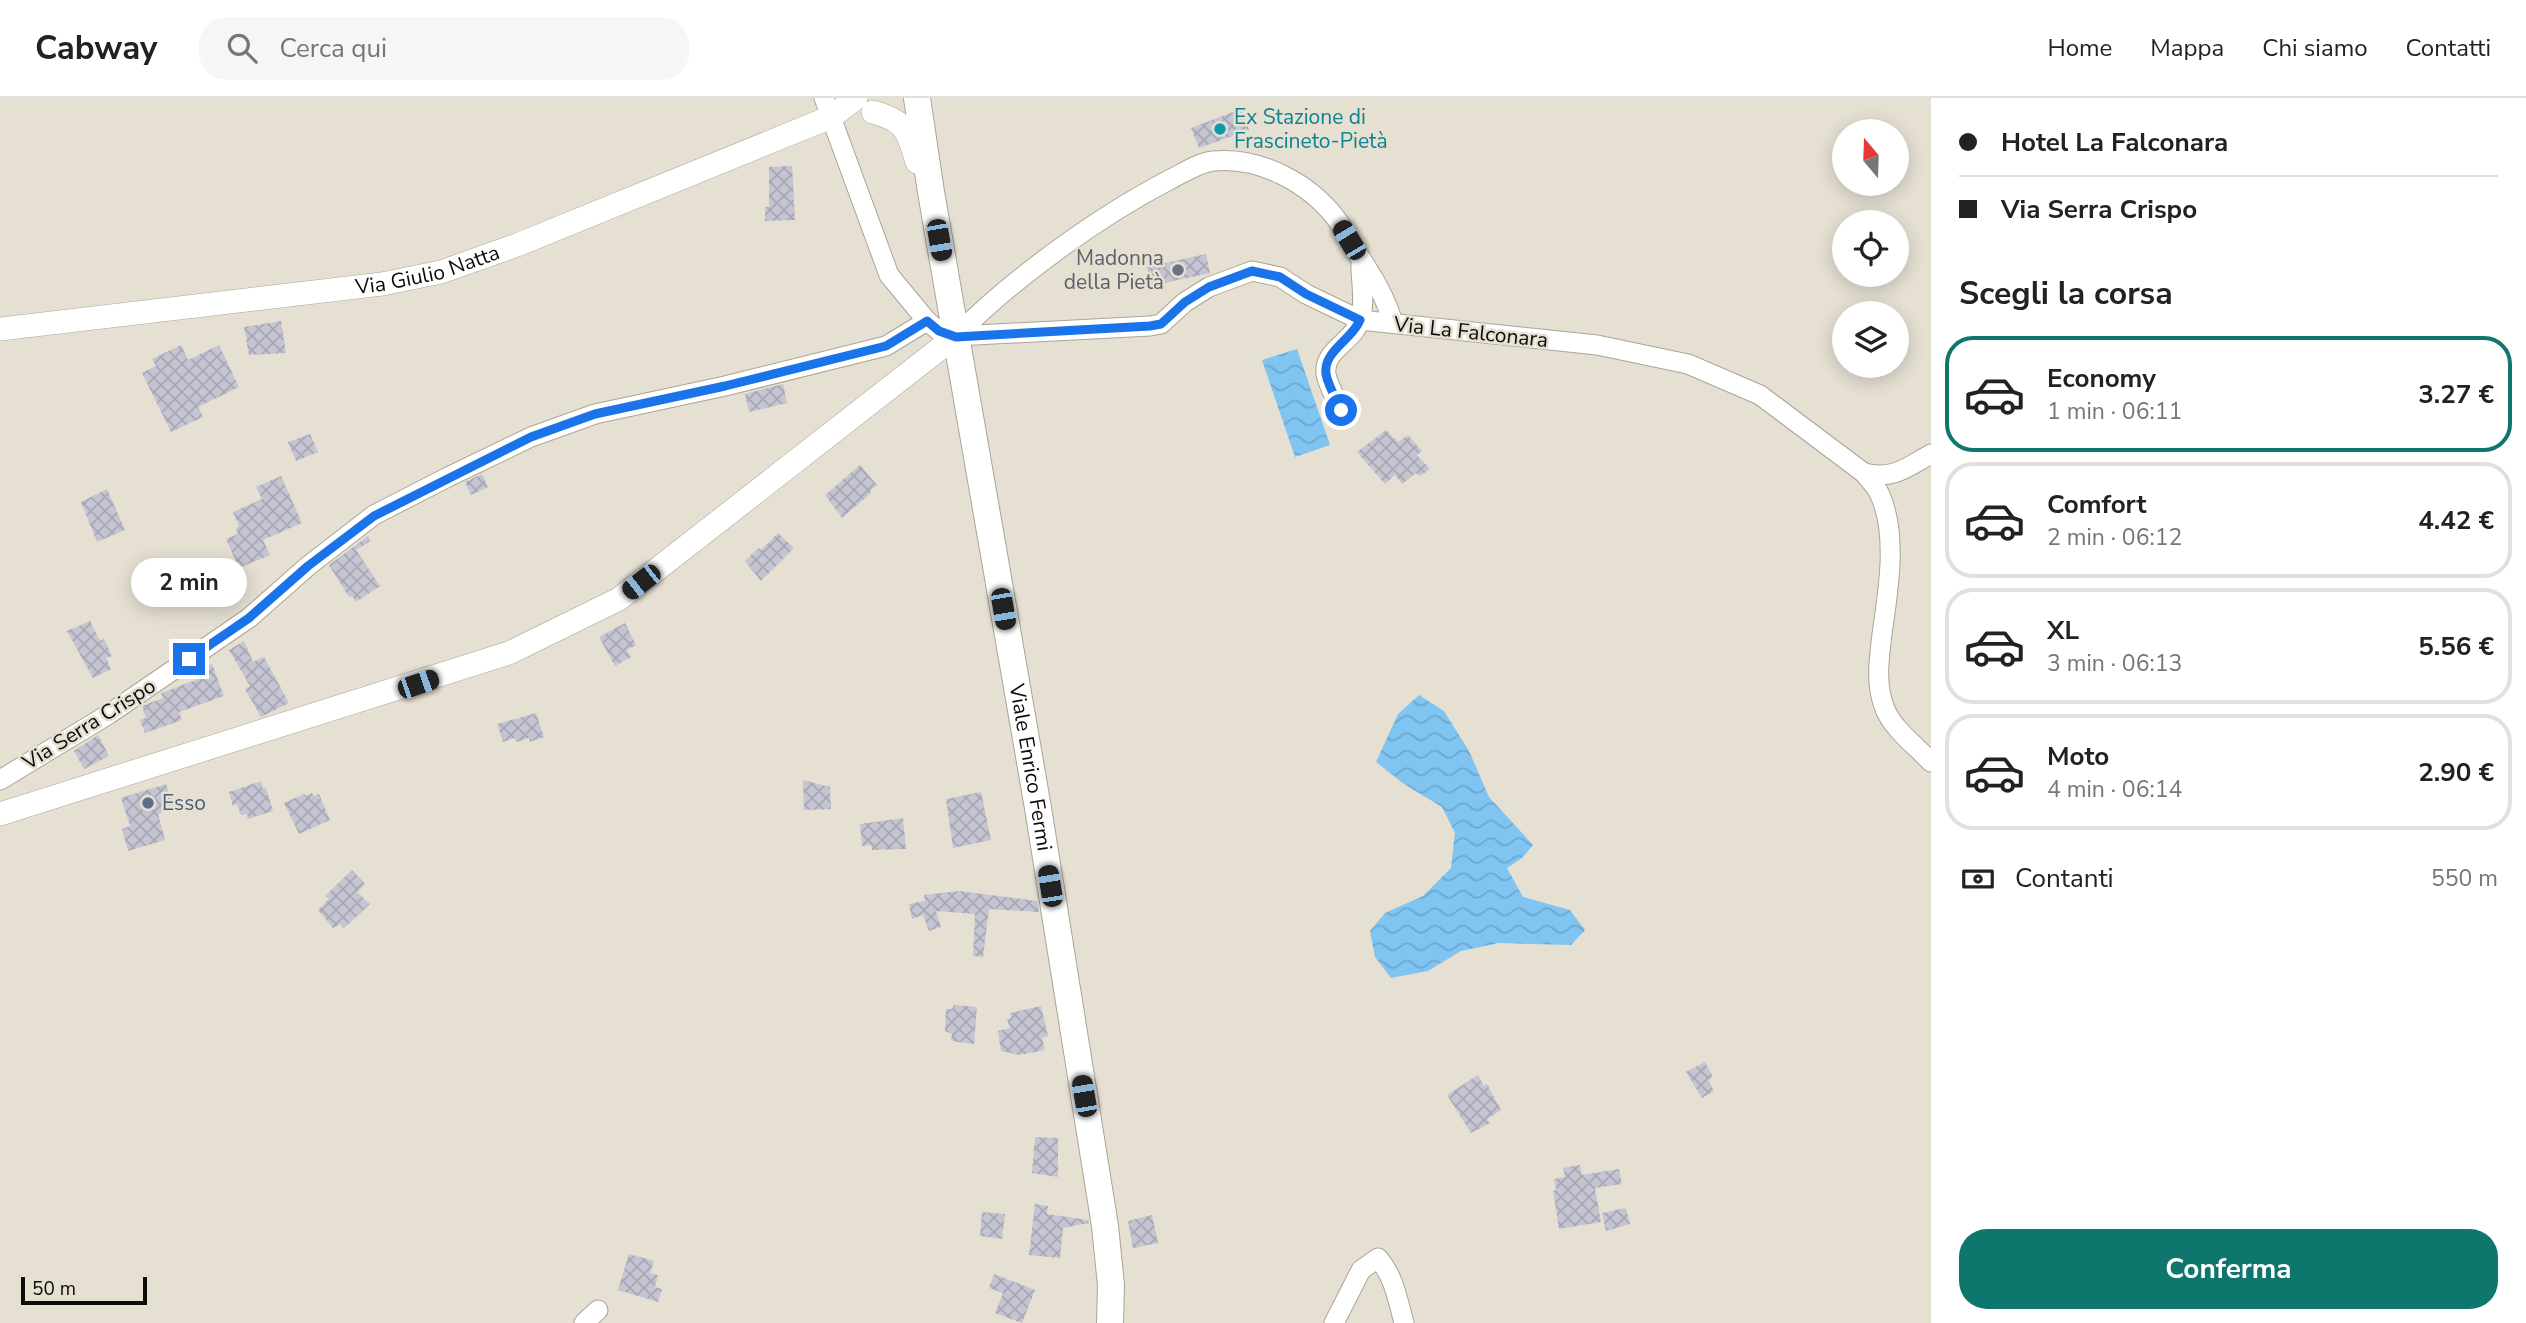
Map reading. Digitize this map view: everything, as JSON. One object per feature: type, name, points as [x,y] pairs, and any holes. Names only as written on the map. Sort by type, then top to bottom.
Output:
[{"type":"main road","name":"Viale Enrico Fermi","points":[[917,98],[1038,808],[1105,1226],[1111,1285],[1110,1323]]},
{"type":"street","points":[[865,105],[901,98]]},
{"type":"street","points":[[865,105],[892,117],[909,133],[916,161],[931,192]]},
{"type":"street","name":"Via Giulio Natta","points":[[0,329],[382,284],[441,272],[517,245],[827,107],[865,105]]},
{"type":"street","points":[[827,107],[889,275],[927,321],[939,331],[956,337]]},
{"type":"street","points":[[0,814],[509,653],[619,599],[956,337],[982,309],[1061,248],[1142,194],[1212,161],[1262,168],[1294,180],[1318,199],[1337,220],[1387,301],[1393,323]]},
{"type":"street","points":[[1341,410],[1326,374],[1329,356],[1351,337],[1360,320],[1363,304],[1361,259]]},
{"type":"street","name":"Via La Falconara","points":[[956,337],[1161,324],[1185,302],[1209,287],[1252,271],[1280,277],[1306,294],[1360,320],[1597,345],[1688,364],[1760,395],[1864,473],[1879,491],[1886,510],[1890,553],[1889,589],[1878,670],[1880,690],[1886,711],[1897,727],[1931,762]]},
{"type":"street","name":"Via Serra Crispo","points":[[0,780],[109,714],[249,618],[308,566],[374,516],[448,477],[531,437],[595,414],[725,386],[886,346],[927,321]]},
{"type":"street","points":[[1864,473],[1879,477],[1893,475],[1931,454]]},
{"type":"street","points":[[1334,1323],[1361,1270],[1377,1258],[1385,1267],[1393,1285],[1404,1323]]},
{"type":"water","points":[[1297,349],[1330,445],[1295,457],[1262,360]]},
{"type":"water","points":[[1419,695],[1444,711],[1469,751],[1489,797],[1533,845],[1522,858],[1507,868],[1523,897],[1570,910],[1585,930],[1571,945],[1499,943],[1461,951],[1428,971],[1391,978],[1375,957],[1370,931],[1385,913],[1423,896],[1451,868],[1455,833],[1442,807],[1404,784],[1376,762],[1398,714]]},
{"type":"building","name":"Ex Stazione di Frascineto-Pietà","points":[[1241,109],[1249,130],[1199,148],[1191,128]]},
{"type":"building","points":[[792,166],[795,220],[765,221],[765,207],[769,207],[769,167]]},
{"type":"building","name":"Madonna della Pietà","points":[[1206,254],[1210,273],[1151,286],[1147,267]]},
{"type":"building","points":[[281,321],[286,353],[249,355],[244,327]]},
{"type":"building","points":[[181,345],[188,360],[219,345],[239,387],[198,407],[203,417],[171,432],[142,373],[156,366],[152,359]]},
{"type":"building","points":[[783,384],[787,403],[749,412],[745,394]]},
{"type":"building","points":[[1386,430],[1398,442],[1408,435],[1422,451],[1417,455],[1430,469],[1420,476],[1416,473],[1402,484],[1395,475],[1385,484],[1357,452]]},
{"type":"building","points":[[310,434],[318,452],[296,461],[288,442]]},
{"type":"building","points":[[860,465],[877,485],[842,518],[825,495]]},
{"type":"building","points":[[482,474],[488,487],[471,495],[465,482]]},
{"type":"building","points":[[281,476],[302,523],[263,540],[270,555],[239,568],[226,539],[238,534],[236,528],[239,526],[233,512],[262,499],[256,487]]},
{"type":"building","points":[[107,489],[125,530],[97,542],[81,502]]},
{"type":"building","points":[[778,533],[794,548],[761,581],[745,561]]},
{"type":"building","points":[[368,536],[370,541],[356,550],[380,586],[356,602],[352,596],[349,597],[329,565]]},
{"type":"building","points":[[90,621],[100,641],[104,639],[112,656],[106,658],[111,669],[93,678],[67,631]]},
{"type":"building","points":[[625,623],[636,645],[627,650],[631,657],[615,666],[599,637]]},
{"type":"building","points":[[244,641],[253,662],[264,657],[289,703],[261,717],[245,689],[250,686],[229,650]]},
{"type":"building","points":[[212,664],[224,696],[179,712],[182,720],[145,733],[140,720],[146,718],[142,706],[163,698],[161,693],[196,680],[193,671]]},
{"type":"building","points":[[536,713],[544,737],[530,742],[529,738],[517,742],[515,738],[503,742],[497,724]]},
{"type":"building","points":[[98,735],[109,756],[84,769],[74,751]]},
{"type":"building","points":[[803,780],[830,787],[831,809],[804,810]]},
{"type":"building","points":[[261,781],[273,811],[248,819],[247,814],[241,815],[237,804],[233,806],[229,792]]},
{"type":"building","points":[[166,784],[174,809],[158,814],[165,840],[128,851],[122,829],[130,826],[121,798]]},
{"type":"building","points":[[981,792],[991,840],[953,848],[946,799]]},
{"type":"building","points":[[312,793],[314,796],[319,794],[330,820],[299,834],[284,803]]},
{"type":"building","points":[[903,818],[906,849],[872,850],[871,845],[862,846],[860,824]]},
{"type":"building","points":[[352,870],[365,884],[357,892],[370,904],[343,929],[340,924],[333,928],[318,910],[329,899],[325,896]]},
{"type":"building","points":[[959,891],[1037,901],[1039,912],[989,909],[983,957],[973,956],[975,914],[936,911],[941,927],[929,931],[923,915],[912,919],[909,904],[925,901],[924,895]]},
{"type":"building","points":[[954,1005],[977,1007],[974,1044],[951,1041],[952,1034],[945,1031],[946,1009],[952,1009]]},
{"type":"building","points":[[1041,1006],[1048,1036],[1042,1038],[1045,1050],[1019,1055],[1001,1051],[998,1031],[1010,1028],[1007,1019],[1011,1018],[1010,1013]]},
{"type":"building","points":[[1705,1062],[1713,1077],[1708,1080],[1714,1091],[1702,1098],[1686,1072]]},
{"type":"building","points":[[1478,1075],[1484,1086],[1487,1084],[1501,1110],[1487,1119],[1490,1123],[1471,1133],[1447,1095]]},
{"type":"building","points":[[1035,1137],[1058,1138],[1058,1177],[1032,1173]]},
{"type":"building","points":[[1580,1165],[1582,1175],[1619,1169],[1622,1184],[1595,1188],[1601,1222],[1559,1229],[1553,1191],[1556,1190],[1554,1179],[1565,1177],[1563,1168]]},
{"type":"building","points":[[1035,1204],[1048,1206],[1047,1214],[1088,1220],[1089,1223],[1063,1228],[1060,1258],[1029,1255]]},
{"type":"building","points":[[1626,1208],[1630,1224],[1606,1231],[1602,1213]]},
{"type":"building","points":[[982,1212],[1005,1214],[1002,1239],[980,1236]]},
{"type":"building","points":[[1152,1215],[1158,1243],[1133,1248],[1128,1221]]},
{"type":"building","points":[[629,1254],[654,1261],[650,1273],[658,1275],[655,1287],[662,1289],[658,1302],[618,1290]]},
{"type":"building","points":[[994,1274],[1035,1290],[1022,1323],[995,1313],[1003,1293],[989,1288]]},
{"type":"place","name":"Ex Stazione di Frascineto-Pietà","points":[[1220,129]]},
{"type":"place","name":"Madonna della Pietà","points":[[1178,270]]},
{"type":"place","name":"Esso","points":[[148,803]]},
{"type":"route","points":[[189,659],[249,618],[308,566],[374,516],[531,437],[595,414],[725,386],[886,346],[927,321],[939,331],[956,337],[1150,326],[1161,324],[1185,302],[1209,287],[1252,271],[1280,277],[1306,294],[1360,320],[1351,337],[1329,356],[1326,374],[1341,410]]}]
